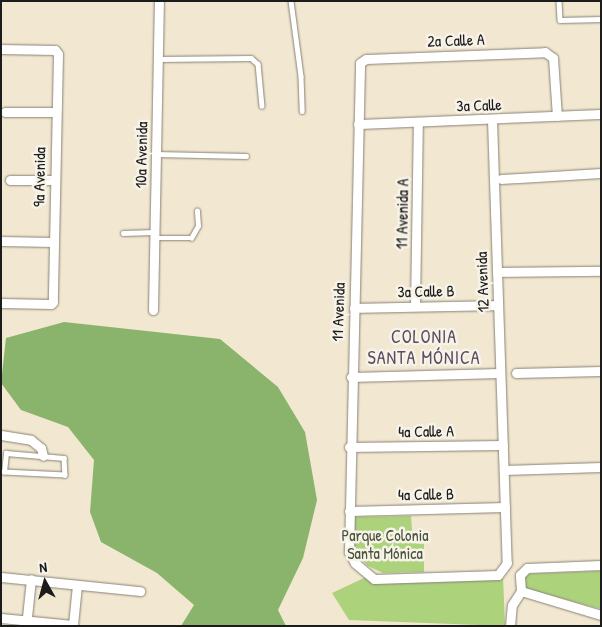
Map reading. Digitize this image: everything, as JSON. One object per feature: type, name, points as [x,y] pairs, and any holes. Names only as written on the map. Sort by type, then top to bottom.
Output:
[{"type":"street","name":"10a Avenida","points":[[153,310],[159,1]]},
{"type":"street","name":"9a Avenida","points":[[1,49],[55,50],[58,54],[53,302],[51,304],[1,303]]},
{"type":"street","name":"2a Calle A","points":[[362,61],[550,54],[557,116]]},
{"type":"street","name":"11 Avenida","points":[[355,563],[349,552],[348,511],[358,124],[362,61]]},
{"type":"street","points":[[5,112],[56,112]]},
{"type":"street","name":"3a Calle","points":[[358,124],[492,120],[601,114]]},
{"type":"street","name":"12 Avenida","points":[[355,563],[374,579],[498,575],[507,563],[492,120]]},
{"type":"street","name":"11 Avenida A","points":[[415,306],[418,122]]},
{"type":"street","points":[[501,179],[601,173]]},
{"type":"street","points":[[10,180],[54,180]]},
{"type":"street","points":[[1,241],[53,242]]},
{"type":"street","points":[[497,272],[601,271]]},
{"type":"street","name":"3a Calle B","points":[[354,308],[498,305]]},
{"type":"street","points":[[516,373],[601,371]]},
{"type":"street","points":[[351,377],[500,373]]},
{"type":"street","points":[[1,434],[31,440],[41,448],[43,456]]},
{"type":"street","name":"4a Calle A","points":[[350,447],[503,445]]},
{"type":"street","points":[[504,470],[601,467]]},
{"type":"street","name":"4a Calle B","points":[[348,511],[505,507]]},
{"type":"street","points":[[510,626],[512,604],[521,591],[521,571],[531,568],[601,565]]},
{"type":"street","points":[[1,577],[31,578],[77,585],[140,591]]},
{"type":"street","points":[[27,623],[31,578]]},
{"type":"street","points":[[1,618],[27,623],[75,623],[77,585]]},
{"type":"street","points":[[521,591],[601,616]]},
{"type":"lane","points":[[291,1],[301,76],[302,111]]},
{"type":"lane","points":[[559,1],[560,20],[601,19]]},
{"type":"lane","points":[[158,59],[251,58],[258,64],[262,106]]},
{"type":"lane","points":[[156,154],[246,156]]},
{"type":"lane","points":[[123,233],[191,238],[198,226],[197,211]]},
{"type":"lane","points":[[6,453],[43,456],[66,458],[64,476],[2,470],[6,453]]},
{"type":"green space","points":[[64,322],[220,339],[278,387],[305,432],[317,500],[303,558],[278,610],[286,626],[181,626],[194,605],[157,573],[101,542],[90,512],[94,460],[68,427],[21,410],[1,383],[6,338]]},
{"type":"green space","name":"Parque Colonia Santa Mónica","points":[[411,516],[413,543],[424,544],[424,572],[383,573],[368,566],[353,548],[353,517]]},
{"type":"green space","points":[[601,571],[601,609],[523,588],[523,574]]},
{"type":"green space","points":[[503,576],[505,626],[349,620],[332,593],[364,578]]},
{"type":"district","name":"COLONIA SANTA MÓNICA","points":[[424,348]]}]
